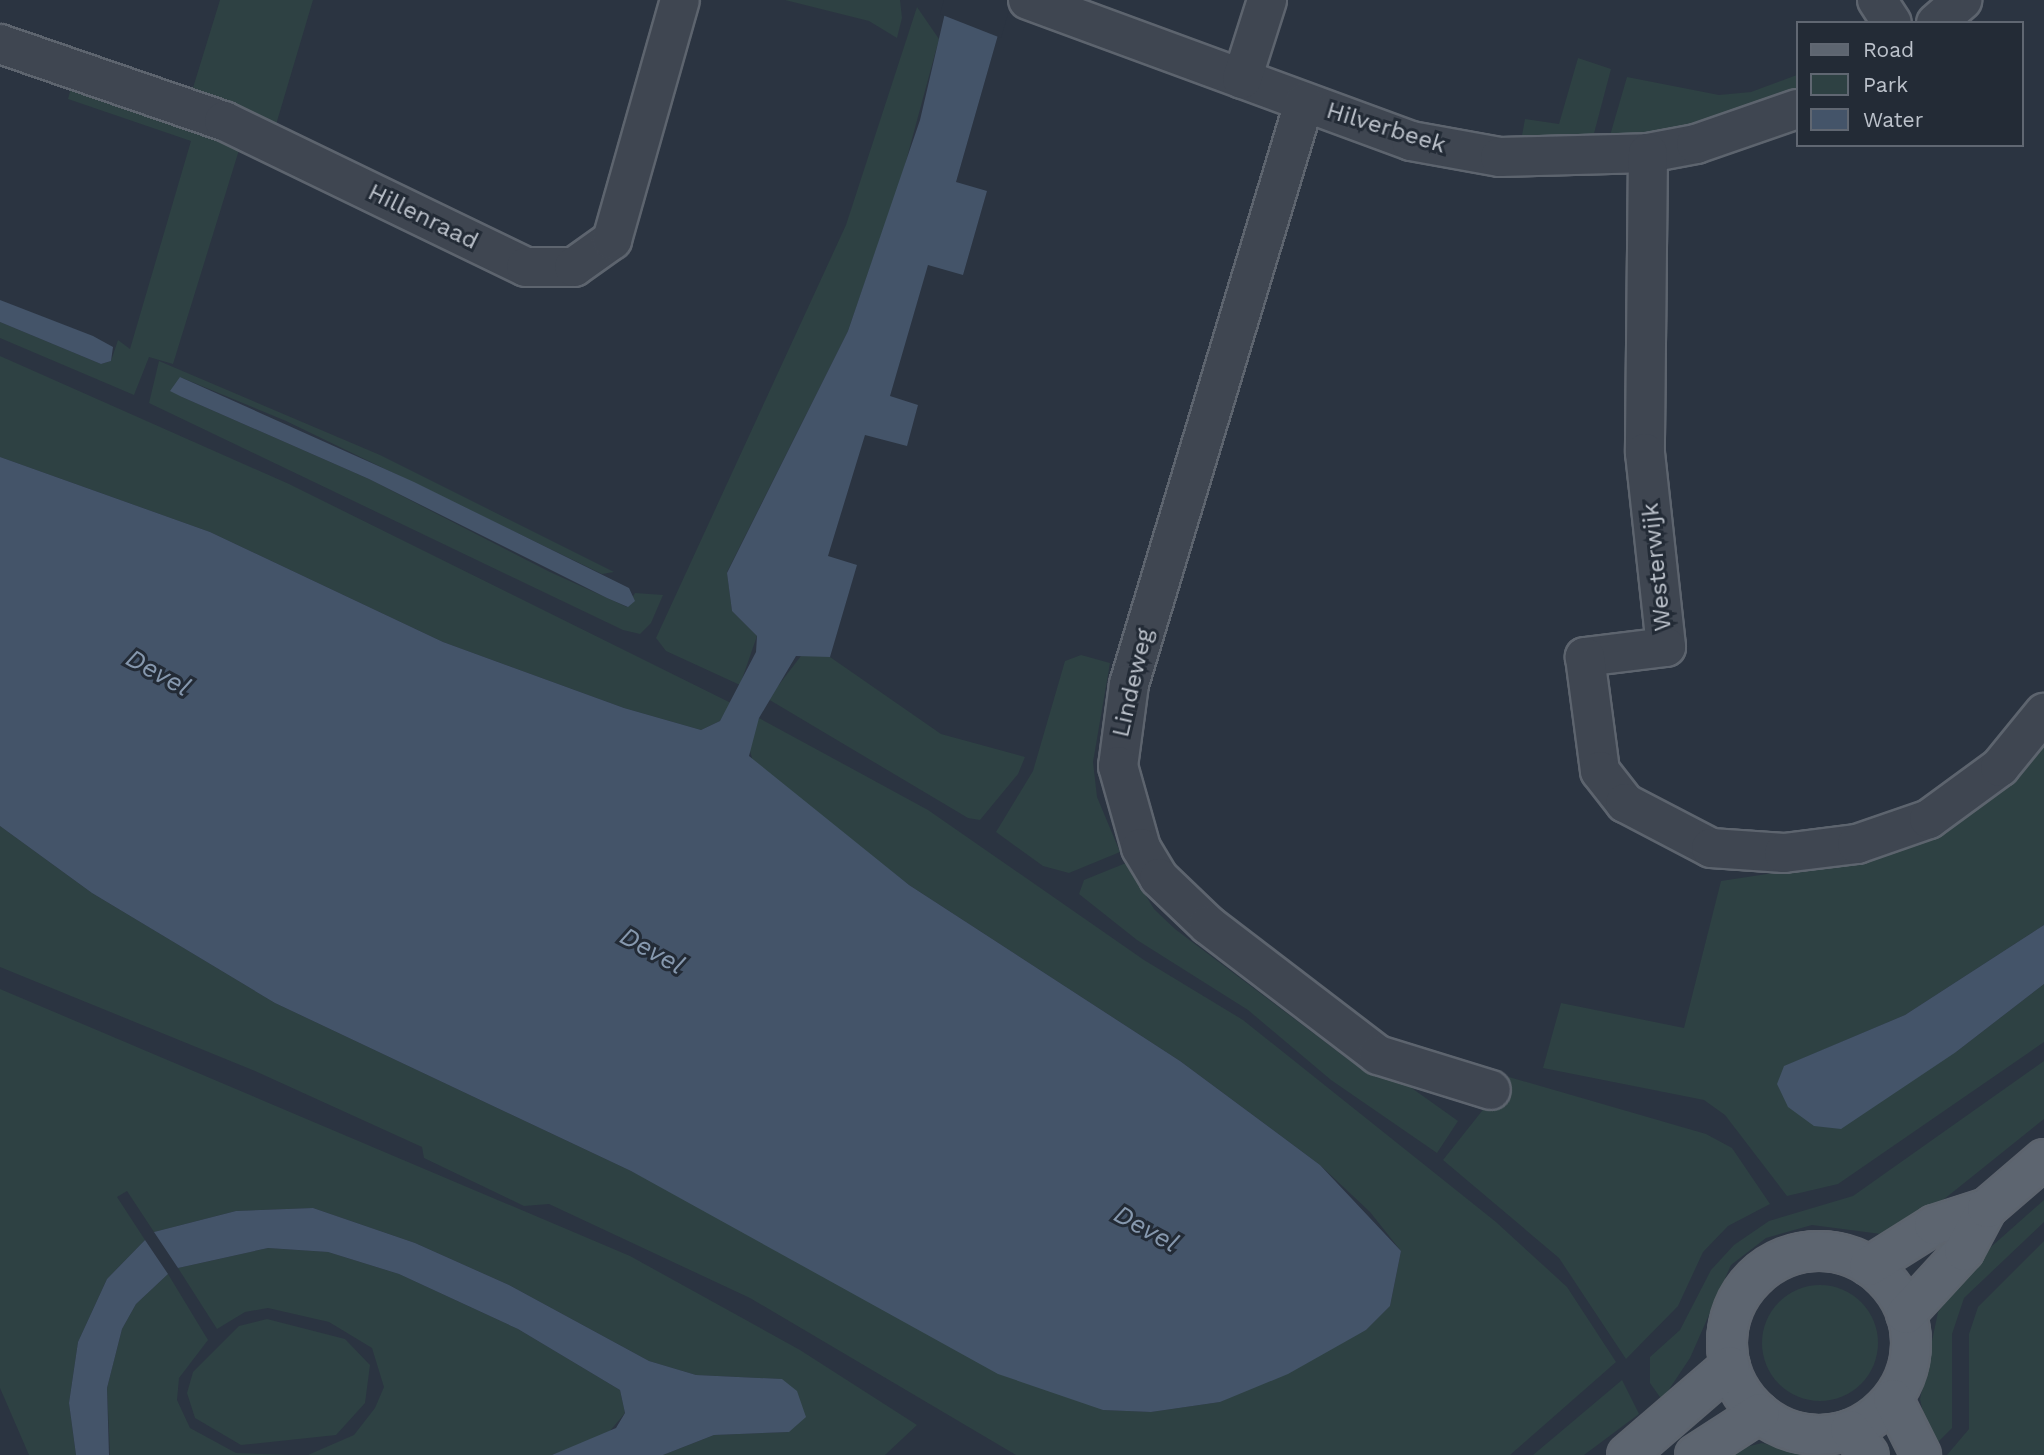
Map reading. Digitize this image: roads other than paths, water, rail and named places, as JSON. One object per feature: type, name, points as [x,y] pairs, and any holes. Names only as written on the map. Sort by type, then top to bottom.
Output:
[{"type":"main road","points":[[1906,1314],[1964,1251],[1987,1208],[2044,1159]]},
{"type":"main road","points":[[1869,1266],[1934,1225],[1987,1208]]},
{"type":"main road","points":[[1809,1252],[1840,1254],[1869,1266],[1892,1287],[1906,1314],[1910,1357],[1892,1399],[1860,1442],[1802,1433],[1760,1413],[1730,1366],[1730,1320],[1743,1292],[1765,1269],[1809,1252]]},
{"type":"main road","points":[[1628,1455],[1730,1366]]},
{"type":"main road","points":[[1892,1399],[1921,1455]]},
{"type":"main road","points":[[1695,1455],[1760,1413]]},
{"type":"street","name":"Hillenraad","points":[[0,44],[224,121],[526,267],[574,267],[612,240],[680,0]]},
{"type":"street","name":"Hilverbeek","points":[[1028,0],[1411,141],[1500,158],[1648,153],[1696,145],[1796,109]]},
{"type":"street","points":[[1242,79],[1267,0]]},
{"type":"street","points":[[1877,0],[1891,21]]},
{"type":"street","points":[[1938,21],[1962,0]]},
{"type":"street","name":"Lindeweg","points":[[1304,103],[1129,684],[1119,724],[1120,779],[1132,830],[1159,878],[1208,925],[1378,1055],[1490,1090]]},
{"type":"street","name":"Westerwijk","points":[[1648,153],[1645,453],[1666,647],[1585,657],[1600,771],[1625,803],[1711,848],[1784,853],[1857,844],[1929,819],[2000,767],[2044,713]]},
{"type":"water","name":"Devel","points":[[948,0],[1008,0],[956,182],[987,191],[963,275],[928,265],[890,396],[918,405],[907,446],[865,435],[828,556],[857,565],[830,657],[796,656],[759,718],[749,756],[909,885],[1180,1061],[1320,1165],[1401,1251],[1390,1306],[1366,1330],[1288,1374],[1220,1402],[1151,1412],[1103,1410],[998,1374],[631,1171],[275,1003],[92,893],[0,826],[0,457],[210,532],[443,642],[624,708],[701,730],[720,721],[756,652],[757,636],[732,611],[727,573],[848,331],[920,120]]},
{"type":"water","points":[[0,300],[93,336],[113,347],[111,361],[101,364],[0,322]]},
{"type":"water","points":[[180,377],[414,482],[629,588],[635,601],[628,607],[607,598],[369,479],[170,391]]},
{"type":"water","points":[[2044,925],[2044,984],[1956,1052],[1841,1129],[1814,1126],[1788,1107],[1777,1084],[1784,1066],[1905,1015]]},
{"type":"water","points":[[313,1208],[415,1243],[509,1285],[649,1361],[696,1375],[782,1379],[797,1391],[806,1417],[789,1432],[714,1435],[663,1455],[552,1455],[616,1428],[625,1413],[620,1390],[518,1329],[399,1274],[328,1252],[268,1248],[178,1268],[154,1232],[236,1211]]},
{"type":"water","points":[[145,1240],[168,1274],[136,1304],[122,1329],[107,1388],[109,1455],[76,1455],[69,1403],[78,1342],[107,1279]]}]
